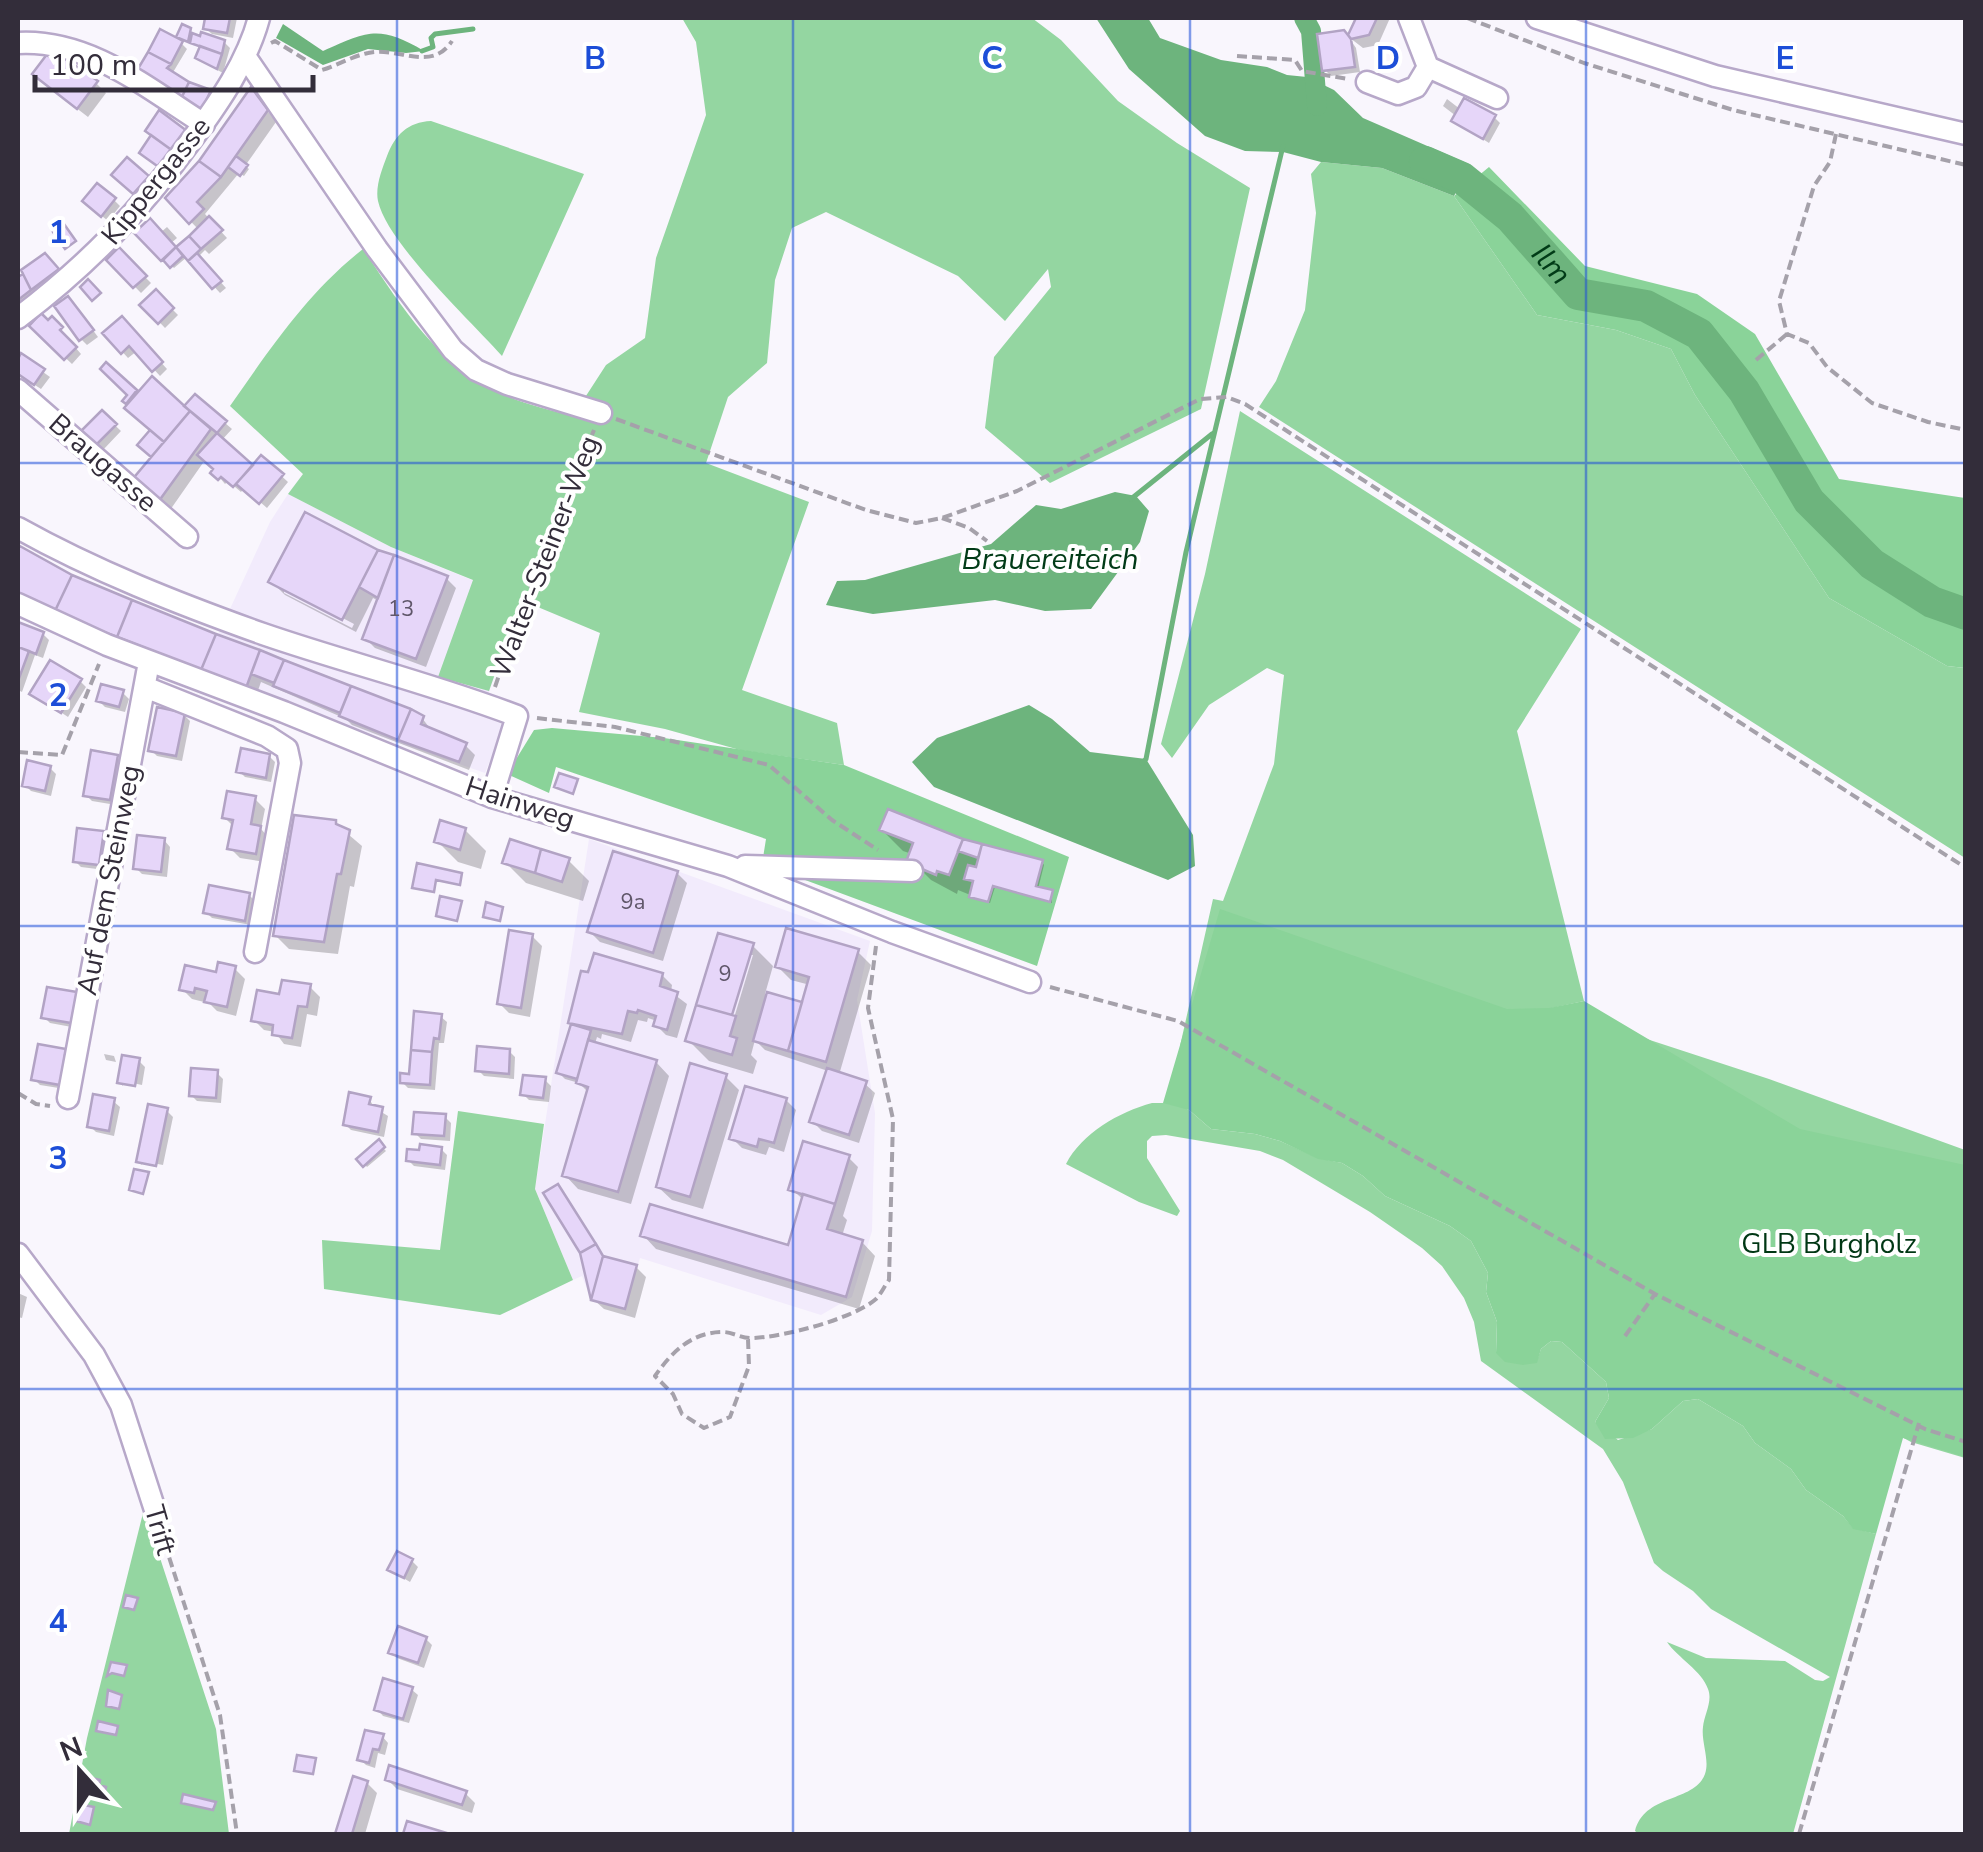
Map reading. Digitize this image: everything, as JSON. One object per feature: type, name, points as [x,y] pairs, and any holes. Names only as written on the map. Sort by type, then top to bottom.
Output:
[{"type":"street","name":"Kippergasse","points":[[18,318],[98,253],[154,192],[204,124],[245,56],[259,18]]},
{"type":"street","points":[[1409,18],[1428,67],[1497,98]]},
{"type":"street","points":[[1537,18],[1715,76],[1966,134]]},
{"type":"street","points":[[18,44],[56,46],[101,60],[204,124]]},
{"type":"street","points":[[245,56],[377,249],[452,350],[476,370],[507,384],[600,413]]},
{"type":"street","points":[[1367,82],[1398,94],[1416,87],[1428,67]]},
{"type":"street","name":"Braugasse","points":[[18,390],[187,537]]},
{"type":"street","points":[[18,528],[82,563],[264,634],[489,706]]},
{"type":"street","name":"Hainweg","points":[[18,604],[106,645],[284,712],[492,798],[728,866],[878,927],[1030,982]]},
{"type":"street","name":"Auf dem Steinweg","points":[[68,1098],[150,662]]},
{"type":"street","points":[[145,687],[268,736],[287,749],[290,763],[256,952]]},
{"type":"street","name":"Walter-Steiner-Weg","points":[[489,706],[517,716],[492,798]]},
{"type":"street","points":[[728,866],[912,871]]},
{"type":"street","name":"Trift","points":[[18,1254],[94,1355],[121,1405],[155,1510]]},
{"type":"path","points":[[1467,18],[1584,64],[1733,110],[1966,165]]},
{"type":"path","points":[[245,56],[275,41],[322,70],[373,52],[428,58],[444,51],[452,42]]},
{"type":"path","points":[[1237,56],[1295,60],[1302,71],[1367,82]]},
{"type":"path","points":[[1787,334],[1779,302],[1814,186],[1830,162],[1836,134]]},
{"type":"path","points":[[1756,360],[1787,334]]},
{"type":"path","points":[[1787,334],[1809,344],[1827,366],[1872,403],[1966,430]]},
{"type":"path","points":[[600,413],[866,510],[916,523],[942,518],[1017,491],[1200,398],[1227,397],[1245,404],[1966,868]]},
{"type":"path","name":"Walter-Steiner-Weg","points":[[489,706],[600,413]]},
{"type":"path","points":[[942,518],[969,528],[987,541]]},
{"type":"path","points":[[18,752],[62,755],[106,645]]},
{"type":"path","points":[[517,716],[615,726],[770,765],[832,820],[884,854]]},
{"type":"path","points":[[748,1339],[749,1366],[730,1417],[704,1428],[682,1414],[673,1394],[655,1376],[673,1351],[698,1337],[724,1332],[748,1339],[776,1336],[834,1321],[877,1298],[889,1280],[893,1119],[868,1008],[878,927]]},
{"type":"path","points":[[1030,982],[1178,1021],[1655,1294],[1918,1424],[1966,1442]]},
{"type":"path","points":[[18,1093],[36,1104],[50,1106],[68,1098]]},
{"type":"path","points":[[1625,1336],[1655,1294]]},
{"type":"path","points":[[1800,1834],[1918,1424]]},
{"type":"path","name":"Trift","points":[[155,1510],[220,1715],[238,1834]]},
{"type":"shaded area","points":[[288,494],[391,547],[521,600],[481,715],[504,725],[485,773],[200,674],[270,522]]},
{"type":"shaded area","points":[[589,839],[870,941],[857,1000],[875,1113],[872,1231],[852,1297],[821,1315],[640,1258],[625,1309],[591,1300],[582,1276],[573,1280],[535,1189]]},
{"type":"green space","points":[[682,18],[1032,18],[1061,40],[1118,101],[1250,188],[1201,409],[1050,483],[985,428],[994,357],[1051,287],[1048,269],[1005,321],[958,276],[826,212],[792,228],[775,280],[767,363],[728,397],[706,463],[809,502],[742,690],[837,723],[844,765],[740,750],[665,729],[579,712],[600,633],[521,600],[489,691],[438,677],[473,580],[391,547],[288,494],[303,474],[230,406],[307,303],[363,249],[421,331],[457,366],[509,397],[573,416],[606,365],[645,338],[656,258],[706,115],[696,42]]},
{"type":"green space","points":[[431,121],[584,174],[502,356],[413,259],[378,201],[380,178],[394,142],[409,127]]},
{"type":"green space","points":[[1321,162],[1382,168],[1454,196],[1537,315],[1616,330],[1671,349],[1695,395],[1829,598],[1947,666],[1965,668],[1965,858],[1259,407],[1276,381],[1305,310],[1316,213],[1311,174]]},
{"type":"green space","points":[[1489,167],[1585,266],[1697,294],[1755,334],[1839,479],[1965,498],[1965,668],[1947,666],[1829,598],[1695,395],[1671,349],[1616,330],[1537,315],[1454,196]]},
{"type":"green space","points":[[1240,411],[1581,629],[1517,731],[1584,1001],[1552,1008],[1769,1079],[1965,1150],[1965,1458],[1911,1442],[1180,1046],[1213,899],[1223,901],[1274,764],[1284,675],[1267,668],[1209,705],[1172,758],[1161,744],[1205,574]]},
{"type":"green space","points":[[552,728],[664,738],[844,765],[1069,857],[1037,966],[762,864],[766,839],[556,767],[549,793],[507,774],[534,730]]},
{"type":"green space","name":"GLB Burgholz","points":[[1220,909],[1507,1009],[1549,1008],[1584,1001],[1800,1129],[1965,1165],[1965,1457],[1903,1438],[1876,1534],[1853,1529],[1843,1516],[1806,1490],[1791,1469],[1755,1443],[1743,1426],[1698,1399],[1683,1401],[1652,1429],[1633,1438],[1605,1439],[1595,1422],[1609,1398],[1606,1382],[1562,1342],[1551,1341],[1541,1349],[1537,1363],[1505,1362],[1496,1353],[1497,1322],[1486,1292],[1488,1273],[1471,1241],[1450,1226],[1385,1196],[1342,1163],[1318,1159],[1255,1134],[1211,1129],[1189,1110],[1163,1103]]},
{"type":"green space","points":[[1152,1103],[1174,1103],[1211,1129],[1255,1134],[1342,1163],[1385,1196],[1450,1226],[1471,1241],[1488,1273],[1486,1292],[1497,1322],[1496,1352],[1536,1363],[1541,1349],[1551,1341],[1562,1342],[1606,1382],[1609,1398],[1595,1422],[1618,1440],[1652,1429],[1683,1401],[1698,1399],[1743,1426],[1755,1443],[1791,1469],[1806,1490],[1843,1516],[1853,1528],[1876,1534],[1793,1834],[1635,1831],[1649,1810],[1691,1790],[1706,1769],[1703,1733],[1708,1689],[1701,1676],[1667,1642],[1706,1658],[1785,1661],[1815,1680],[1830,1677],[1711,1609],[1654,1563],[1623,1482],[1603,1449],[1481,1361],[1474,1322],[1464,1298],[1442,1266],[1370,1212],[1283,1160],[1260,1151],[1166,1135],[1152,1136],[1147,1141],[1147,1158],[1180,1211],[1177,1216],[1139,1202],[1066,1164],[1103,1125]]},
{"type":"green space","points":[[458,1111],[544,1124],[535,1189],[573,1280],[500,1315],[324,1289],[322,1240],[440,1250]]},
{"type":"green space","points":[[144,1509],[216,1729],[229,1834],[69,1834],[87,1738]]},
{"type":"water","points":[[1096,18],[1148,18],[1160,38],[1221,60],[1307,77],[1334,90],[1363,118],[1471,165],[1454,196],[1382,168],[1321,162],[1283,152],[1245,151],[1205,136],[1129,69]]},
{"type":"water","points":[[283,24],[323,51],[351,39],[383,34],[424,51],[368,49],[323,65],[276,38]]},
{"type":"water","name":"Brauereiteich","points":[[1115,492],[1136,496],[1149,511],[1140,542],[1091,609],[1045,611],[995,600],[873,614],[826,605],[837,581],[865,580],[991,544],[1036,505],[1061,509]]},
{"type":"water","points":[[1029,705],[1090,752],[1146,759],[1193,835],[1195,866],[1168,880],[934,787],[912,762],[937,738]]},
{"type":"building","points":[[205,18],[230,18],[227,33],[203,29]]},
{"type":"building","points":[[1356,18],[1377,18],[1369,35],[1351,39],[1348,35]]},
{"type":"building","points":[[182,24],[191,28],[188,42],[176,37]]},
{"type":"building","points":[[160,29],[183,41],[171,64],[148,52]]},
{"type":"building","points":[[1344,30],[1351,39],[1355,67],[1322,71],[1317,34]]},
{"type":"building","points":[[201,32],[225,40],[222,54],[190,43],[192,33],[200,36]]},
{"type":"building","points":[[200,46],[222,54],[217,69],[195,58]]},
{"type":"building","points":[[51,49],[98,81],[77,109],[32,74]]},
{"type":"building","points":[[148,52],[171,64],[167,68],[189,82],[181,99],[136,72]]},
{"type":"building","points":[[189,82],[211,90],[202,110],[181,99]]},
{"type":"building","points":[[251,87],[268,110],[221,177],[199,161]]},
{"type":"building","points":[[1464,98],[1496,115],[1483,139],[1451,121]]},
{"type":"building","points":[[159,110],[187,131],[173,151],[145,131]]},
{"type":"building","points":[[151,135],[173,151],[160,168],[139,153]]},
{"type":"building","points":[[236,156],[248,165],[240,176],[228,167]]},
{"type":"building","points":[[127,157],[149,176],[133,194],[111,175]]},
{"type":"building","points":[[199,161],[221,177],[197,202],[204,209],[189,224],[165,198]]},
{"type":"building","points":[[97,183],[116,198],[101,217],[82,201]]},
{"type":"building","points":[[209,216],[223,230],[201,249],[189,236]]},
{"type":"building","points":[[150,218],[176,247],[161,261],[134,233]]},
{"type":"building","points":[[64,224],[76,241],[65,249],[53,232]]},
{"type":"building","points":[[189,236],[201,249],[188,261],[176,247]]},
{"type":"building","points":[[119,247],[147,276],[133,288],[106,260]]},
{"type":"building","points":[[176,247],[183,256],[170,268],[163,260]]},
{"type":"building","points":[[45,253],[59,269],[31,290],[21,270]]},
{"type":"building","points":[[197,253],[222,281],[212,289],[188,261]]},
{"type":"building","points":[[23,274],[31,290],[18,300],[18,277]]},
{"type":"building","points":[[88,279],[101,293],[92,301],[80,287]]},
{"type":"building","points":[[156,289],[174,308],[158,324],[139,305]]},
{"type":"building","points":[[68,296],[94,330],[79,341],[54,306]]},
{"type":"building","points":[[41,313],[48,320],[52,316],[77,347],[64,360],[29,326]]},
{"type":"building","points":[[122,316],[163,362],[152,372],[129,346],[121,354],[102,333]]},
{"type":"building","points":[[21,353],[45,369],[34,385],[18,374]]},
{"type":"building","points":[[106,362],[137,390],[126,404],[122,401],[127,395],[100,369]]},
{"type":"building","points":[[152,376],[190,411],[164,442],[124,408]]},
{"type":"building","points":[[195,394],[227,421],[217,433],[184,406]]},
{"type":"building","points":[[102,410],[117,424],[95,446],[80,432]]},
{"type":"building","points":[[190,411],[211,429],[156,505],[131,481]]},
{"type":"building","points":[[150,430],[164,442],[151,457],[137,445]]},
{"type":"building","points":[[217,433],[253,465],[233,487],[210,473],[213,469],[197,455]]},
{"type":"building","points":[[261,455],[284,474],[259,504],[236,484]]},
{"type":"building","points":[[305,512],[378,550],[342,620],[268,582]]},
{"type":"building","points":[[18,545],[72,575],[54,613],[18,593]]},
{"type":"building","points":[[378,550],[394,555],[378,598],[359,587]]},
{"type":"building","points":[[394,555],[448,576],[416,659],[362,639]]},
{"type":"building","points":[[72,575],[132,600],[117,637],[54,613]]},
{"type":"building","points":[[132,600],[216,634],[201,670],[117,637]]},
{"type":"building","points":[[18,622],[44,632],[36,654],[18,647]]},
{"type":"building","points":[[216,634],[260,650],[246,688],[201,670]]},
{"type":"building","points":[[18,647],[29,651],[18,681]]},
{"type":"building","points":[[260,650],[284,660],[274,683],[251,674]]},
{"type":"building","points":[[50,660],[82,679],[61,713],[29,694]]},
{"type":"building","points":[[284,660],[351,686],[340,713],[273,686]]},
{"type":"building","points":[[101,684],[124,690],[119,707],[96,701]]},
{"type":"building","points":[[351,686],[411,709],[398,740],[339,716]]},
{"type":"building","points":[[157,707],[185,713],[176,756],[148,751]]},
{"type":"building","points":[[411,709],[424,716],[421,724],[467,743],[459,762],[398,740]]},
{"type":"building","points":[[241,748],[270,754],[266,778],[236,772]]},
{"type":"building","points":[[91,750],[118,755],[110,800],[83,796]]},
{"type":"building","points":[[27,760],[51,766],[45,791],[22,786]]},
{"type":"building","points":[[559,773],[578,779],[573,794],[554,787]]},
{"type":"building","points":[[227,791],[256,796],[251,824],[261,826],[256,854],[227,849],[233,820],[222,818]]},
{"type":"building","points":[[888,809],[963,839],[949,875],[937,871],[936,875],[917,867],[907,859],[913,843],[879,830]]},
{"type":"building","points":[[294,815],[336,820],[336,824],[350,830],[324,942],[273,936]]},
{"type":"building","points":[[440,820],[466,828],[460,850],[434,842]]},
{"type":"building","points":[[77,828],[104,831],[99,865],[73,862]]},
{"type":"building","points":[[137,835],[165,838],[161,872],[133,869]]},
{"type":"building","points":[[510,839],[541,849],[535,873],[502,863]]},
{"type":"building","points":[[963,839],[982,844],[978,858],[958,851]]},
{"type":"building","points":[[982,844],[1043,860],[1036,886],[1053,890],[1050,902],[993,886],[988,902],[969,897],[973,881],[964,879],[968,865],[976,867]]},
{"type":"building","points":[[541,849],[570,858],[562,882],[535,873]]},
{"type":"building","points":[[613,851],[678,871],[653,953],[587,932]]},
{"type":"building","points":[[417,863],[462,873],[460,885],[436,880],[434,892],[412,888]]},
{"type":"building","points":[[209,885],[250,893],[245,921],[203,913]]},
{"type":"building","points":[[440,896],[462,901],[457,921],[436,916]]},
{"type":"building","points":[[486,902],[503,907],[500,921],[483,917]]},
{"type":"building","points":[[786,928],[859,949],[826,1062],[788,1051],[809,977],[775,967]]},
{"type":"building","points":[[509,930],[533,934],[521,1008],[497,1004]]},
{"type":"building","points":[[718,933],[754,943],[732,1015],[696,1005]]},
{"type":"building","points":[[594,953],[663,973],[660,986],[678,992],[667,1030],[653,1026],[656,1016],[638,1010],[628,1011],[622,1034],[568,1023],[581,971],[588,972]]},
{"type":"building","points":[[218,962],[236,966],[227,1007],[204,1002],[207,991],[179,990],[185,965],[216,972]]},
{"type":"building","points":[[282,980],[311,984],[307,1007],[298,1006],[292,1038],[272,1035],[273,1025],[251,1021],[257,990],[279,994]]},
{"type":"building","points":[[47,987],[77,992],[71,1023],[41,1018]]},
{"type":"building","points":[[767,992],[802,1002],[788,1051],[753,1041]]},
{"type":"building","points":[[696,1005],[736,1016],[730,1036],[737,1038],[732,1055],[685,1041]]},
{"type":"building","points":[[414,1011],[442,1014],[439,1039],[434,1038],[432,1052],[411,1050]]},
{"type":"building","points":[[571,1024],[591,1030],[577,1079],[556,1073]]},
{"type":"building","points":[[588,1040],[657,1060],[618,1192],[562,1176],[588,1087],[576,1083]]},
{"type":"building","points":[[38,1044],[66,1049],[60,1085],[31,1080]]},
{"type":"building","points":[[477,1046],[510,1049],[509,1074],[475,1071]]},
{"type":"building","points":[[411,1050],[432,1052],[430,1085],[400,1083],[400,1073],[409,1074]]},
{"type":"building","points":[[122,1055],[140,1058],[135,1086],[117,1083]]},
{"type":"building","points":[[690,1063],[727,1074],[690,1197],[656,1187]]},
{"type":"building","points":[[191,1068],[218,1070],[216,1098],[189,1096]]},
{"type":"building","points":[[827,1068],[867,1081],[849,1135],[809,1122]]},
{"type":"building","points":[[523,1075],[546,1077],[543,1098],[520,1095]]},
{"type":"building","points":[[745,1086],[787,1098],[774,1143],[759,1139],[757,1147],[729,1139]]},
{"type":"building","points":[[349,1092],[371,1097],[369,1104],[383,1107],[378,1132],[343,1125]]},
{"type":"building","points":[[93,1094],[115,1098],[109,1131],[87,1127]]},
{"type":"building","points":[[148,1104],[168,1108],[156,1166],[136,1162]]},
{"type":"building","points":[[414,1112],[446,1114],[444,1136],[412,1134]]},
{"type":"building","points":[[379,1139],[385,1147],[363,1167],[356,1159]]},
{"type":"building","points":[[803,1141],[850,1155],[835,1204],[788,1190]]},
{"type":"building","points":[[420,1144],[442,1147],[440,1165],[406,1161],[407,1149],[419,1150]]},
{"type":"building","points":[[134,1169],[149,1172],[143,1194],[129,1190]]},
{"type":"building","points":[[558,1184],[596,1244],[580,1253],[543,1193]]},
{"type":"building","points":[[803,1194],[835,1204],[827,1229],[863,1240],[846,1297],[640,1236],[650,1204],[788,1245]]},
{"type":"building","points":[[596,1244],[603,1256],[591,1300],[580,1253]]},
{"type":"building","points":[[603,1256],[637,1265],[625,1309],[591,1300]]},
{"type":"building","points":[[397,1551],[413,1559],[404,1578],[387,1570]]},
{"type":"building","points":[[126,1595],[138,1598],[134,1610],[123,1607]]},
{"type":"building","points":[[398,1626],[427,1637],[418,1663],[388,1653]]},
{"type":"building","points":[[111,1662],[127,1665],[124,1676],[107,1676]]},
{"type":"building","points":[[383,1678],[413,1687],[403,1719],[374,1710]]},
{"type":"building","points":[[108,1690],[122,1695],[119,1709],[106,1706]]},
{"type":"building","points":[[98,1721],[118,1726],[116,1735],[96,1731]]},
{"type":"building","points":[[365,1730],[384,1734],[369,1763],[357,1760]]},
{"type":"building","points":[[297,1755],[316,1758],[313,1774],[294,1771]]},
{"type":"building","points":[[389,1765],[467,1791],[462,1805],[385,1780]]},
{"type":"building","points":[[353,1776],[368,1781],[352,1834],[335,1834]]},
{"type":"building","points":[[87,1777],[100,1780],[99,1785],[106,1787],[104,1796],[81,1790]]},
{"type":"building","points":[[183,1794],[216,1802],[213,1810],[181,1803]]},
{"type":"building","points":[[79,1804],[94,1807],[90,1825],[76,1821]]},
{"type":"building","points":[[407,1821],[450,1834],[403,1834]]},
{"type":"waterway","points":[[1304,18],[1311,31],[1317,106]]},
{"type":"waterway","points":[[422,51],[433,47],[431,38],[435,34],[473,29]]},
{"type":"waterway","points":[[1142,763],[1146,759],[1186,552],[1283,146]]},
{"type":"waterway","name":"Ilm","points":[[1425,162],[1462,178],[1510,217],[1578,294],[1646,306],[1699,334],[1744,391],[1809,501],[1872,564],[1932,602],[1966,614]]},
{"type":"waterway","points":[[1131,499],[1212,434]]}]
